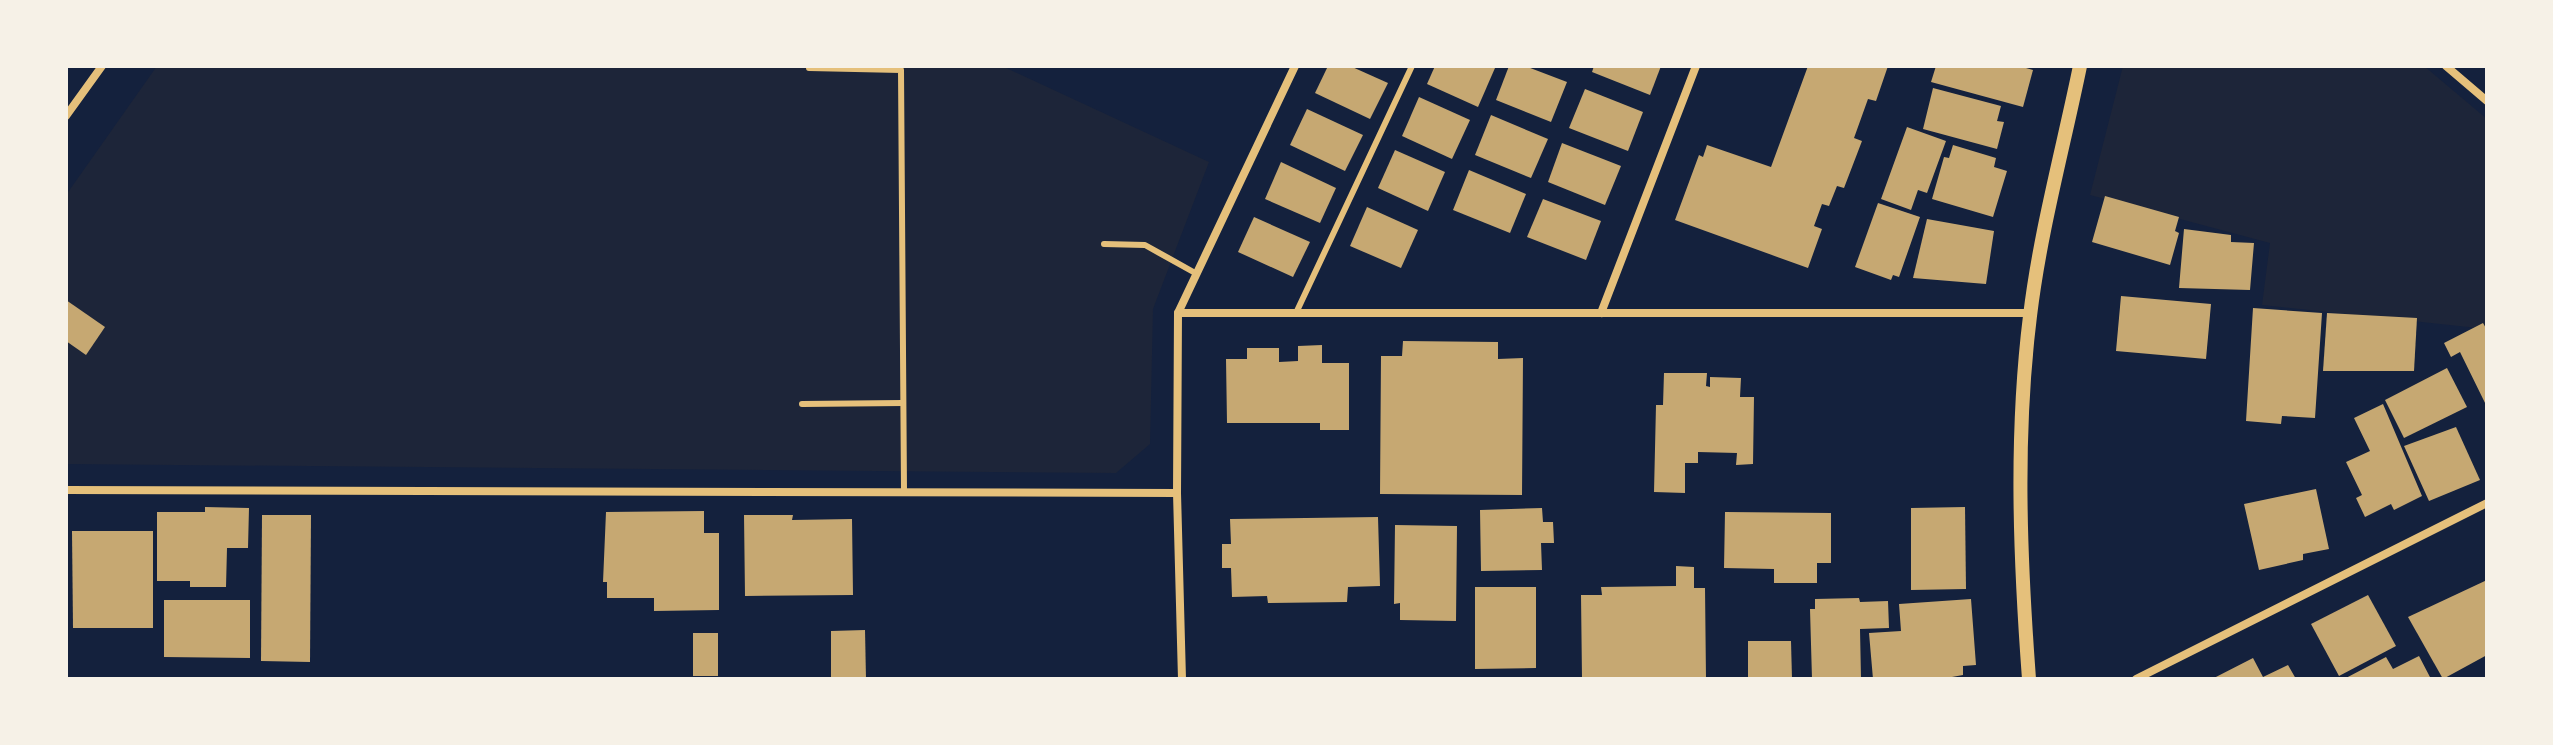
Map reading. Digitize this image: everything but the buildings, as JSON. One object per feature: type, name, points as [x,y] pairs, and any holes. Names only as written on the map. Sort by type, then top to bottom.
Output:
[{"type":"street","points":[[66,116],[102,66]]},
{"type":"street","points":[[1182,679],[1177,493],[1178,313],[1295,66]]},
{"type":"street","points":[[1601,313],[1696,66]]},
{"type":"street","points":[[2029,679],[2018,503],[2022,401],[2030,313],[2080,66]]},
{"type":"street","points":[[2446,66],[2487,101]]},
{"type":"street","points":[[1178,313],[2030,313]]},
{"type":"street","points":[[66,490],[1177,493]]},
{"type":"street","points":[[2136,679],[2487,503]]},
{"type":"lane","points":[[1296,313],[1412,66]]},
{"type":"lane","points":[[809,68],[901,70],[904,491]]},
{"type":"lane","points":[[1104,244],[1145,245],[1197,274]]},
{"type":"lane","points":[[802,404],[903,403]]},
{"type":"shaded area","points":[[157,66],[1002,66],[1209,162],[1153,309],[1150,444],[1116,473],[66,464],[66,195]]},
{"type":"shaded area","points":[[2123,66],[2424,66],[2487,119],[2487,329],[2262,305],[2270,243],[2090,195]]}]
